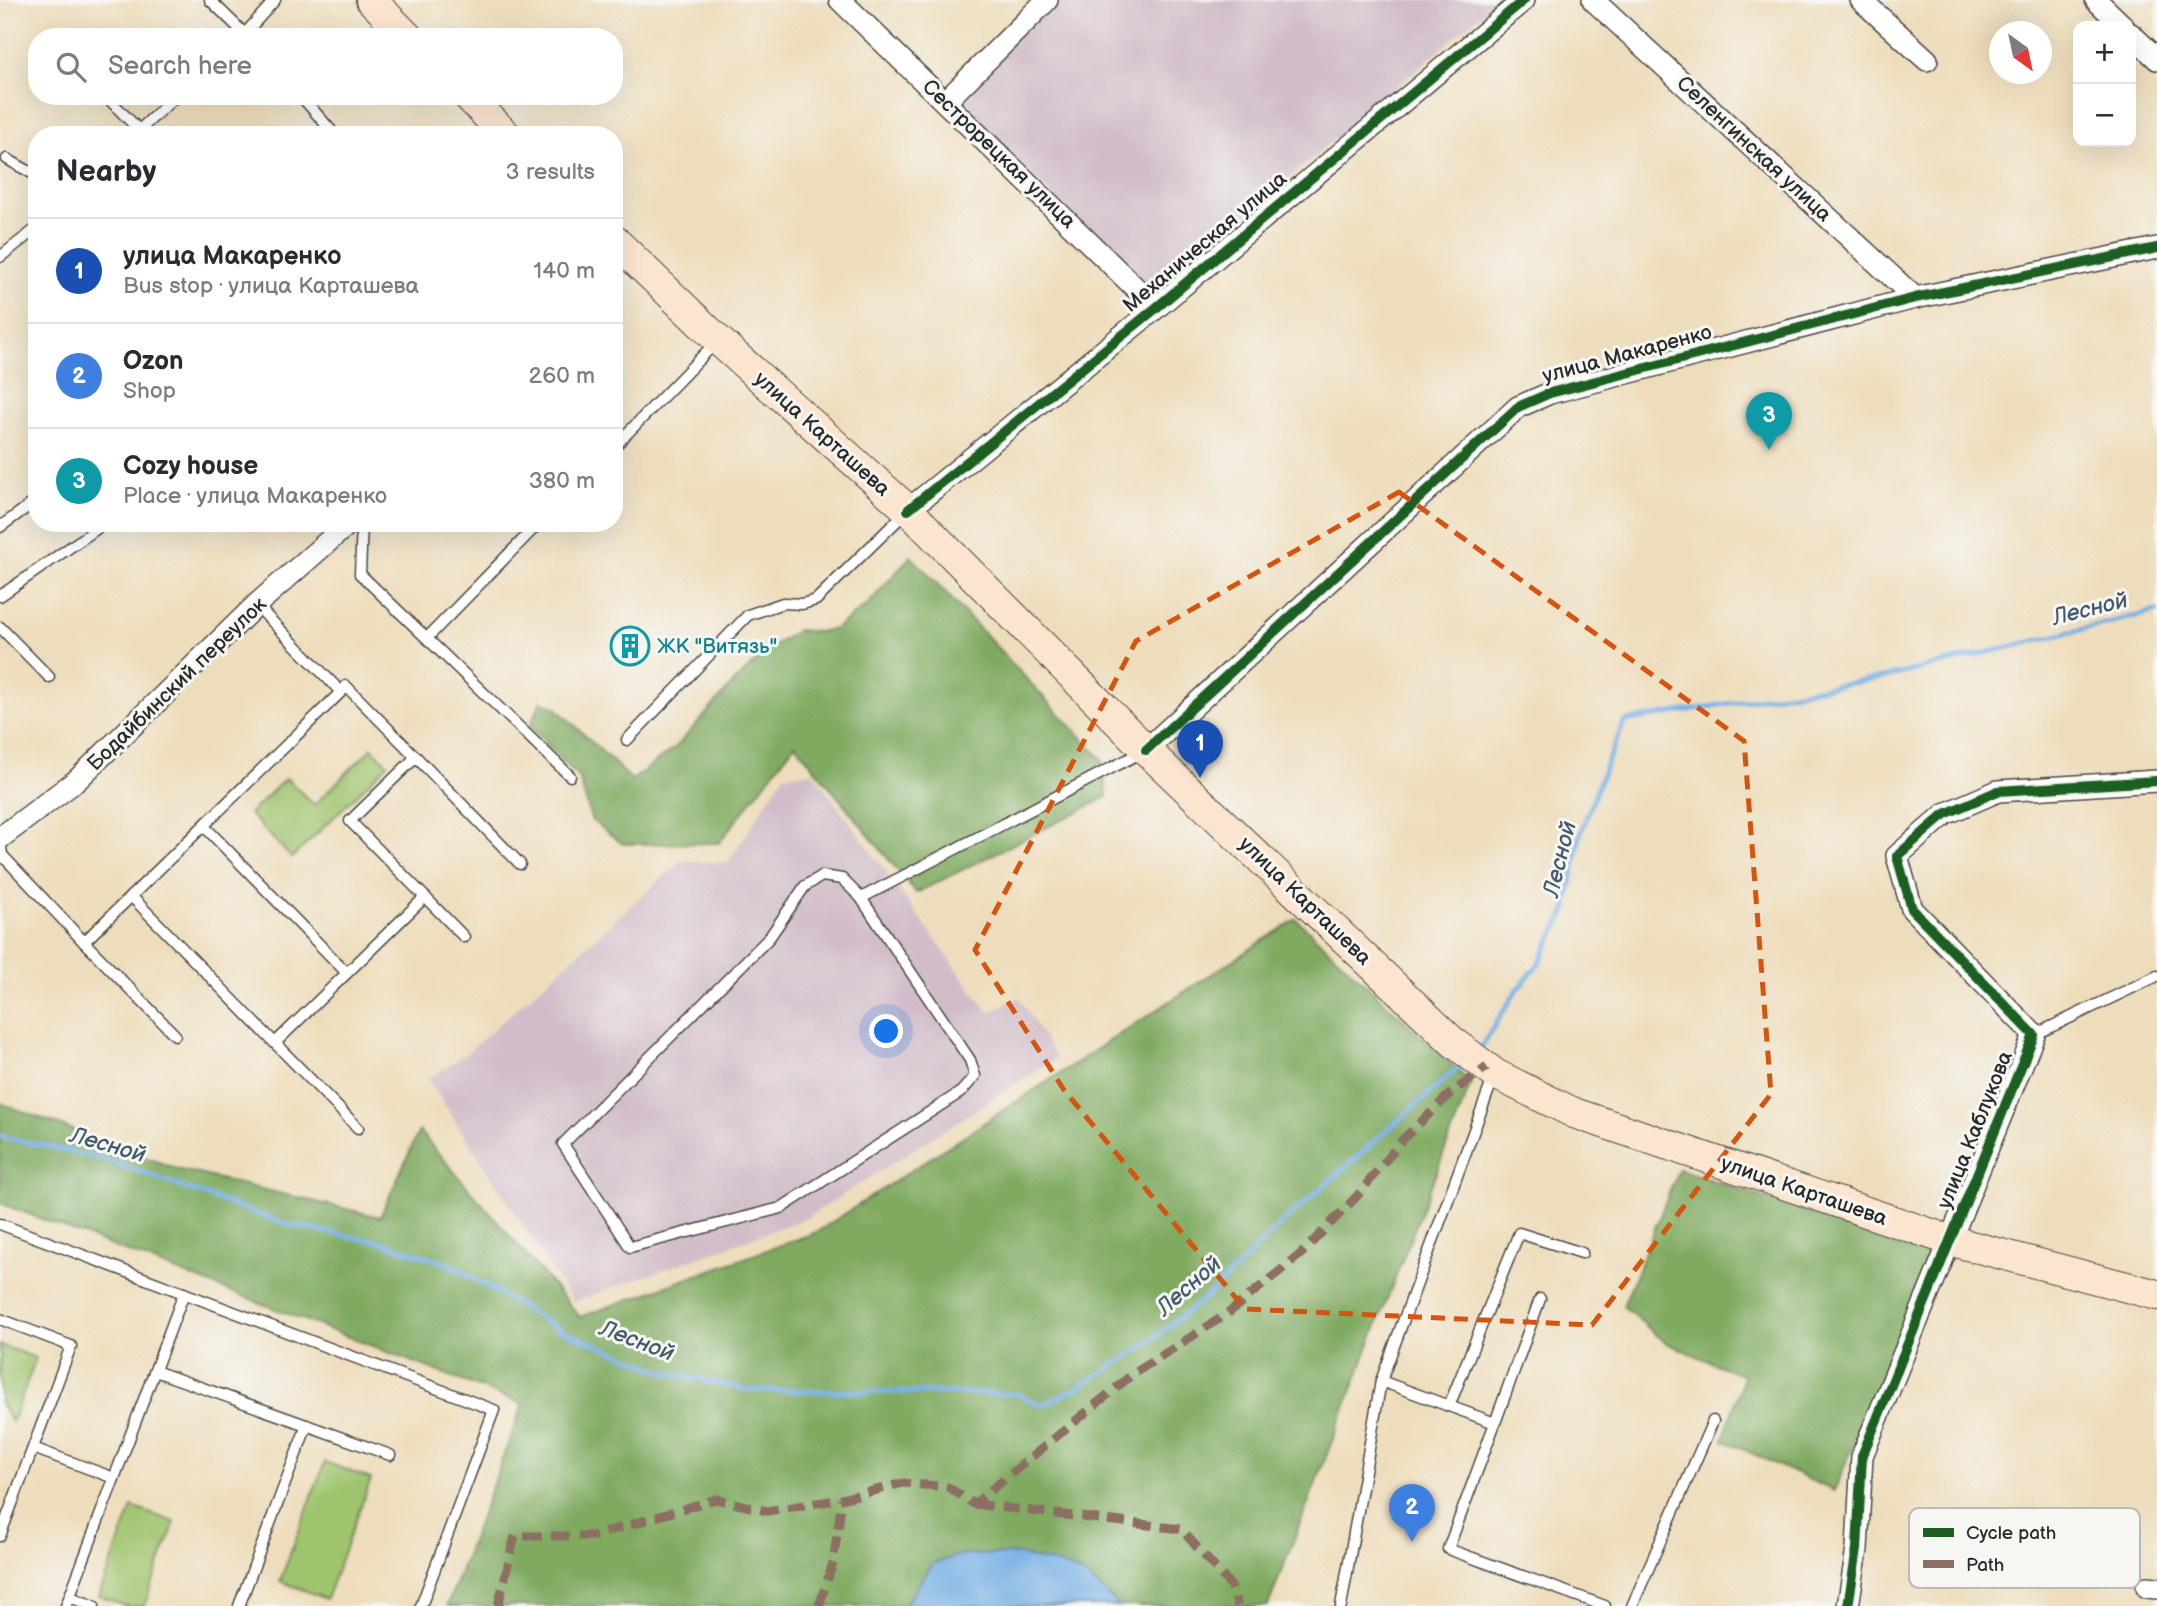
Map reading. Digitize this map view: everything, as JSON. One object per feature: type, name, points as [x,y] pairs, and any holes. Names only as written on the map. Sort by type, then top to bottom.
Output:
[{"type":"main road","points":[[376,2],[400,28]]},
{"type":"main road","points":[[477,105],[497,126]]},
{"type":"main road","name":"улица Карташева","points":[[623,249],[718,340],[908,510],[1146,750],[1452,1041],[1487,1067],[1574,1113],[1952,1241],[2157,1295]]},
{"type":"street","name":"Сестрорецкая улица","points":[[839,0],[946,101],[1156,309]]},
{"type":"street","points":[[946,101],[1047,0]]},
{"type":"street","name":"Механическая улица","points":[[908,510],[1156,309],[1524,0]]},
{"type":"street","name":"Селенгинская улица","points":[[1593,0],[1915,298]]},
{"type":"street","points":[[1861,0],[1927,60]]},
{"type":"street","points":[[2096,0],[2118,21]]},
{"type":"street","points":[[2136,39],[2157,59]]},
{"type":"street","name":"улица Макаренко","points":[[1146,750],[1518,407],[1550,393],[1915,298],[2157,247]]},
{"type":"street","name":"Бодайбинский переулок","points":[[0,838],[77,780],[256,605],[339,532]]},
{"type":"street","name":"улица Каблукова","points":[[1848,1606],[1857,1549],[1862,1456],[2034,1035],[1912,909],[1896,856],[1945,814],[1998,791],[2157,781]]},
{"type":"lane","points":[[211,0],[237,28]]},
{"type":"lane","points":[[252,28],[275,0]]},
{"type":"lane","points":[[114,105],[131,126]]},
{"type":"lane","points":[[143,126],[166,105]]},
{"type":"lane","points":[[309,105],[327,126]]},
{"type":"lane","points":[[7,159],[28,171]]},
{"type":"lane","points":[[0,257],[28,236]]},
{"type":"lane","points":[[623,438],[718,340]]},
{"type":"lane","points":[[0,527],[28,507]]},
{"type":"lane","points":[[627,740],[748,615],[783,603],[802,604],[816,600],[908,510]]},
{"type":"lane","points":[[0,596],[92,532]]},
{"type":"lane","points":[[362,532],[360,573],[570,776]]},
{"type":"lane","points":[[427,638],[530,532]]},
{"type":"lane","points":[[256,605],[341,692]]},
{"type":"lane","points":[[0,627],[49,677]]},
{"type":"lane","points":[[84,942],[346,686],[520,864]]},
{"type":"lane","points":[[861,898],[1146,750]]},
{"type":"lane","points":[[416,757],[350,821],[464,937]]},
{"type":"lane","points":[[204,826],[347,973]]},
{"type":"lane","points":[[0,838],[2,855],[175,1035]]},
{"type":"lane","points":[[822,876],[842,879],[861,898],[970,1060],[975,1076],[961,1092],[781,1209],[631,1247],[563,1144],[769,938],[805,886],[822,876]]},
{"type":"lane","points":[[131,896],[358,1128]]},
{"type":"lane","points":[[275,1043],[425,897]]},
{"type":"lane","points":[[2034,1035],[2157,976]]},
{"type":"lane","points":[[1340,1606],[1381,1381],[1487,1067]]},
{"type":"lane","points":[[0,1224],[494,1410],[421,1606]]},
{"type":"lane","points":[[1449,1406],[1518,1233],[1582,1253]]},
{"type":"lane","points":[[94,1606],[68,1601],[184,1293]]},
{"type":"lane","points":[[1540,1299],[1448,1549],[1605,1606]]},
{"type":"lane","points":[[0,1319],[71,1346],[0,1536]]},
{"type":"lane","points":[[155,1371],[390,1455]]},
{"type":"lane","points":[[1381,1381],[1495,1423]]},
{"type":"lane","points":[[1632,1606],[1713,1421]]},
{"type":"lane","points":[[239,1606],[307,1425]]},
{"type":"lane","points":[[33,1448],[114,1478]]},
{"type":"highlighted area","points":[[1399,492],[1744,741],[1771,1094],[1592,1325],[1245,1309],[1064,1090],[975,950],[1136,641]]},
{"type":"shaded area","points":[[1053,0],[1498,0],[1154,293],[952,100]]},
{"type":"shaded area","points":[[813,772],[989,1013],[1019,997],[1056,1058],[807,1218],[573,1302],[428,1079],[468,1052],[681,861],[728,863],[784,775]]},
{"type":"green space","points":[[911,556],[1102,759],[1107,797],[916,893],[795,744],[719,843],[623,844],[592,821],[579,778],[530,726],[541,701],[555,707],[632,780],[677,746],[738,678],[773,646],[798,630],[817,632],[835,629],[868,604]]},
{"type":"green space","points":[[372,748],[388,764],[292,858],[249,814],[286,778],[314,805]]},
{"type":"green space","points":[[1296,919],[1471,1083],[1268,1606],[447,1606],[523,1404],[0,1203],[0,1103],[177,1169],[380,1217],[419,1131],[580,1317],[817,1232]]},
{"type":"green space","points":[[1679,1169],[1933,1255],[1834,1491],[1723,1440],[1744,1376],[1666,1343],[1623,1306]]},
{"type":"green space","points":[[0,1345],[36,1358],[12,1422],[0,1404]]},
{"type":"green space","points":[[325,1462],[371,1479],[326,1599],[280,1581]]},
{"type":"green space","points":[[132,1507],[175,1522],[144,1606],[125,1606],[99,1596]]},
{"type":"water","points":[[1015,1554],[1072,1569],[1094,1583],[1118,1606],[904,1606],[933,1564],[959,1555]]},
{"type":"waterway","name":"Лесной","points":[[1480,1049],[1516,991],[1538,965],[1566,910],[1580,835],[1625,721],[1887,677],[2157,611]]},
{"type":"waterway","name":"Лесной","points":[[0,1136],[104,1159],[289,1225],[381,1242],[451,1265],[560,1330],[665,1372],[748,1390],[1017,1394],[1042,1405],[1079,1387],[1144,1346],[1211,1293],[1284,1221],[1465,1062]]},
{"type":"marked path","points":[[498,1606],[515,1536],[593,1536],[716,1499],[767,1511],[842,1499],[903,1483],[948,1487],[974,1504],[1133,1374],[1227,1314],[1302,1253],[1358,1195],[1402,1140],[1451,1093],[1487,1067]]},
{"type":"marked path","points":[[819,1606],[833,1563],[842,1499]]},
{"type":"marked path","points":[[974,1504],[1181,1529],[1231,1586],[1238,1606]]},
{"type":"cycle path","points":[[908,510],[1156,308],[1524,0]]},
{"type":"cycle path","points":[[1146,750],[1518,407],[1550,393],[1915,298],[2157,248]]},
{"type":"cycle path","points":[[1848,1606],[1857,1549],[1862,1456],[2034,1035],[1912,909],[1897,856],[1945,814],[1998,791],[2157,781]]},
{"type":"place","name":"Cozy house","points":[[1769,450]]},
{"type":"place","name":"ЖК \"Витязь\"","points":[[630,646]]},
{"type":"place","name":"улица Макаренко","points":[[1200,778]]},
{"type":"place","name":"Ozon","points":[[1412,1542]]}]
